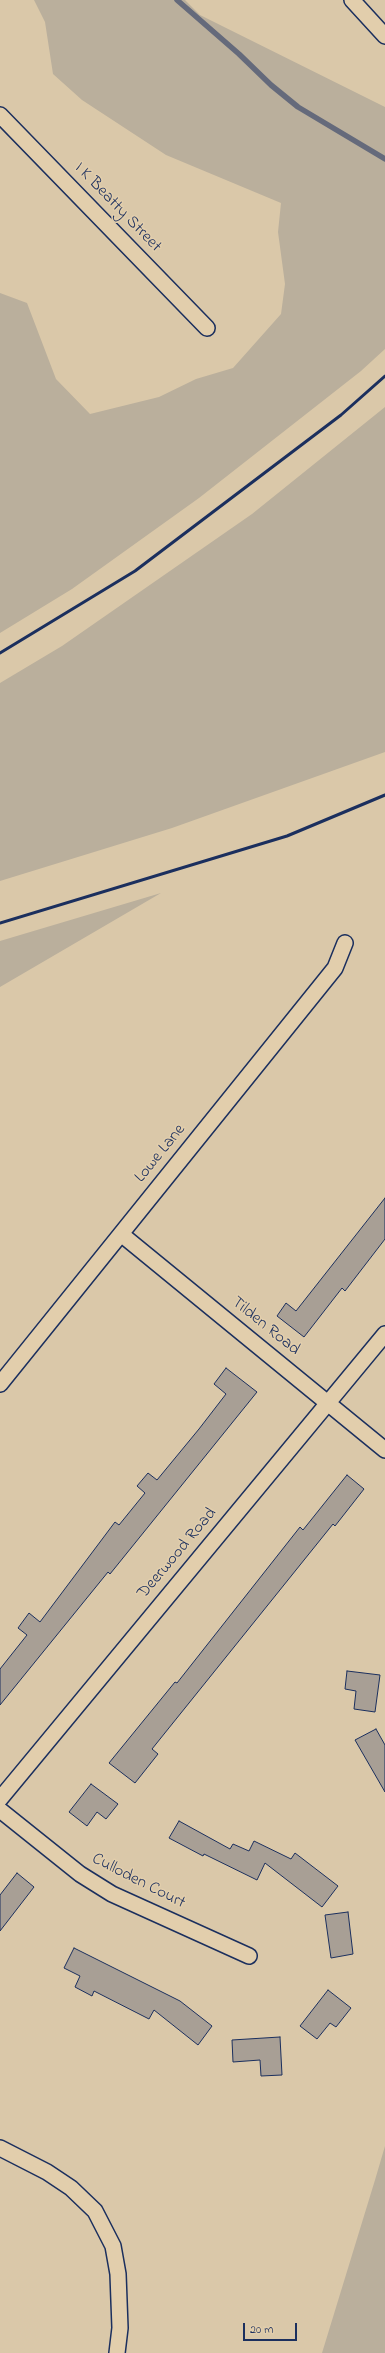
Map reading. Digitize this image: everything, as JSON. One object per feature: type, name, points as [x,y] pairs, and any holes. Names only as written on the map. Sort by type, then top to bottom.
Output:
[{"type":"street","points":[[352,0],[385,36]]},
{"type":"street","name":"I K Beatty Street","points":[[0,115],[207,328]]},
{"type":"street","name":"Lowe Lane","points":[[0,1384],[335,968],[344,943]]},
{"type":"street","name":"Tilden Road","points":[[122,1234],[385,1450]]},
{"type":"street","name":"Deerwood Road","points":[[0,1799],[385,1334]]},
{"type":"street","name":"Culloden Court","points":[[0,1810],[80,1874],[112,1894],[249,1956]]},
{"type":"street","points":[[0,2148],[47,2172],[71,2188],[95,2211],[112,2246],[118,2274],[120,2328],[117,2353]]},
{"type":"shaded area","points":[[34,0],[185,0],[200,15],[385,107],[385,349],[361,371],[199,498],[72,589],[0,633],[0,293],[27,303],[56,379],[90,414],[159,397],[196,379],[233,368],[281,314],[285,284],[278,232],[281,203],[166,155],[82,100],[53,74],[45,22]]},
{"type":"shaded area","points":[[385,407],[385,752],[172,828],[0,881],[0,683],[62,646],[252,514]]},
{"type":"shaded area","points":[[161,893],[0,987],[0,941]]},
{"type":"shaded area","points":[[385,2146],[385,2353],[322,2353],[375,2180]]},
{"type":"building","points":[[385,1198],[385,1239],[345,1291],[342,1288],[304,1337],[277,1316],[286,1303],[296,1311]]},
{"type":"building","points":[[226,1368],[257,1392],[110,1574],[108,1572],[0,1705],[0,1669],[27,1635],[18,1628],[29,1613],[40,1622],[115,1522],[119,1525],[145,1493],[137,1486],[148,1473],[157,1480],[199,1429],[226,1394],[214,1384]]},
{"type":"building","points":[[347,1475],[364,1489],[335,1526],[333,1524],[152,1749],[158,1754],[135,1783],[109,1763],[175,1682],[177,1683],[300,1527],[303,1530]]},
{"type":"building","points":[[347,1671],[380,1675],[375,1712],[354,1709],[356,1691],[345,1689]]},
{"type":"building","points":[[376,1729],[385,1745],[385,1792],[355,1740]]},
{"type":"building","points":[[91,1784],[118,1804],[106,1819],[97,1812],[87,1826],[69,1812]]},
{"type":"building","points":[[179,1821],[230,1849],[233,1844],[249,1851],[254,1841],[291,1859],[295,1853],[338,1886],[322,1907],[265,1863],[257,1880],[204,1854],[203,1856],[169,1838]]},
{"type":"building","points":[[17,1873],[34,1887],[0,1931],[0,1895]]},
{"type":"building","points":[[348,1912],[353,1954],[331,1958],[325,1915]]},
{"type":"building","points":[[74,1948],[180,2001],[212,2026],[198,2045],[154,2010],[149,2019],[94,1991],[92,1996],[75,1987],[80,1976],[64,1968]]},
{"type":"building","points":[[328,1990],[351,2008],[336,2027],[330,2023],[317,2039],[300,2026]]},
{"type":"building","points":[[280,2037],[282,2075],[261,2076],[260,2060],[233,2062],[232,2040]]},
{"type":"waterway","points":[[177,0],[239,54],[271,85],[298,107],[385,159]]},
{"type":"railway","points":[[0,653],[135,571],[341,415],[385,376]]},
{"type":"railway","points":[[0,923],[287,836],[385,795]]}]
